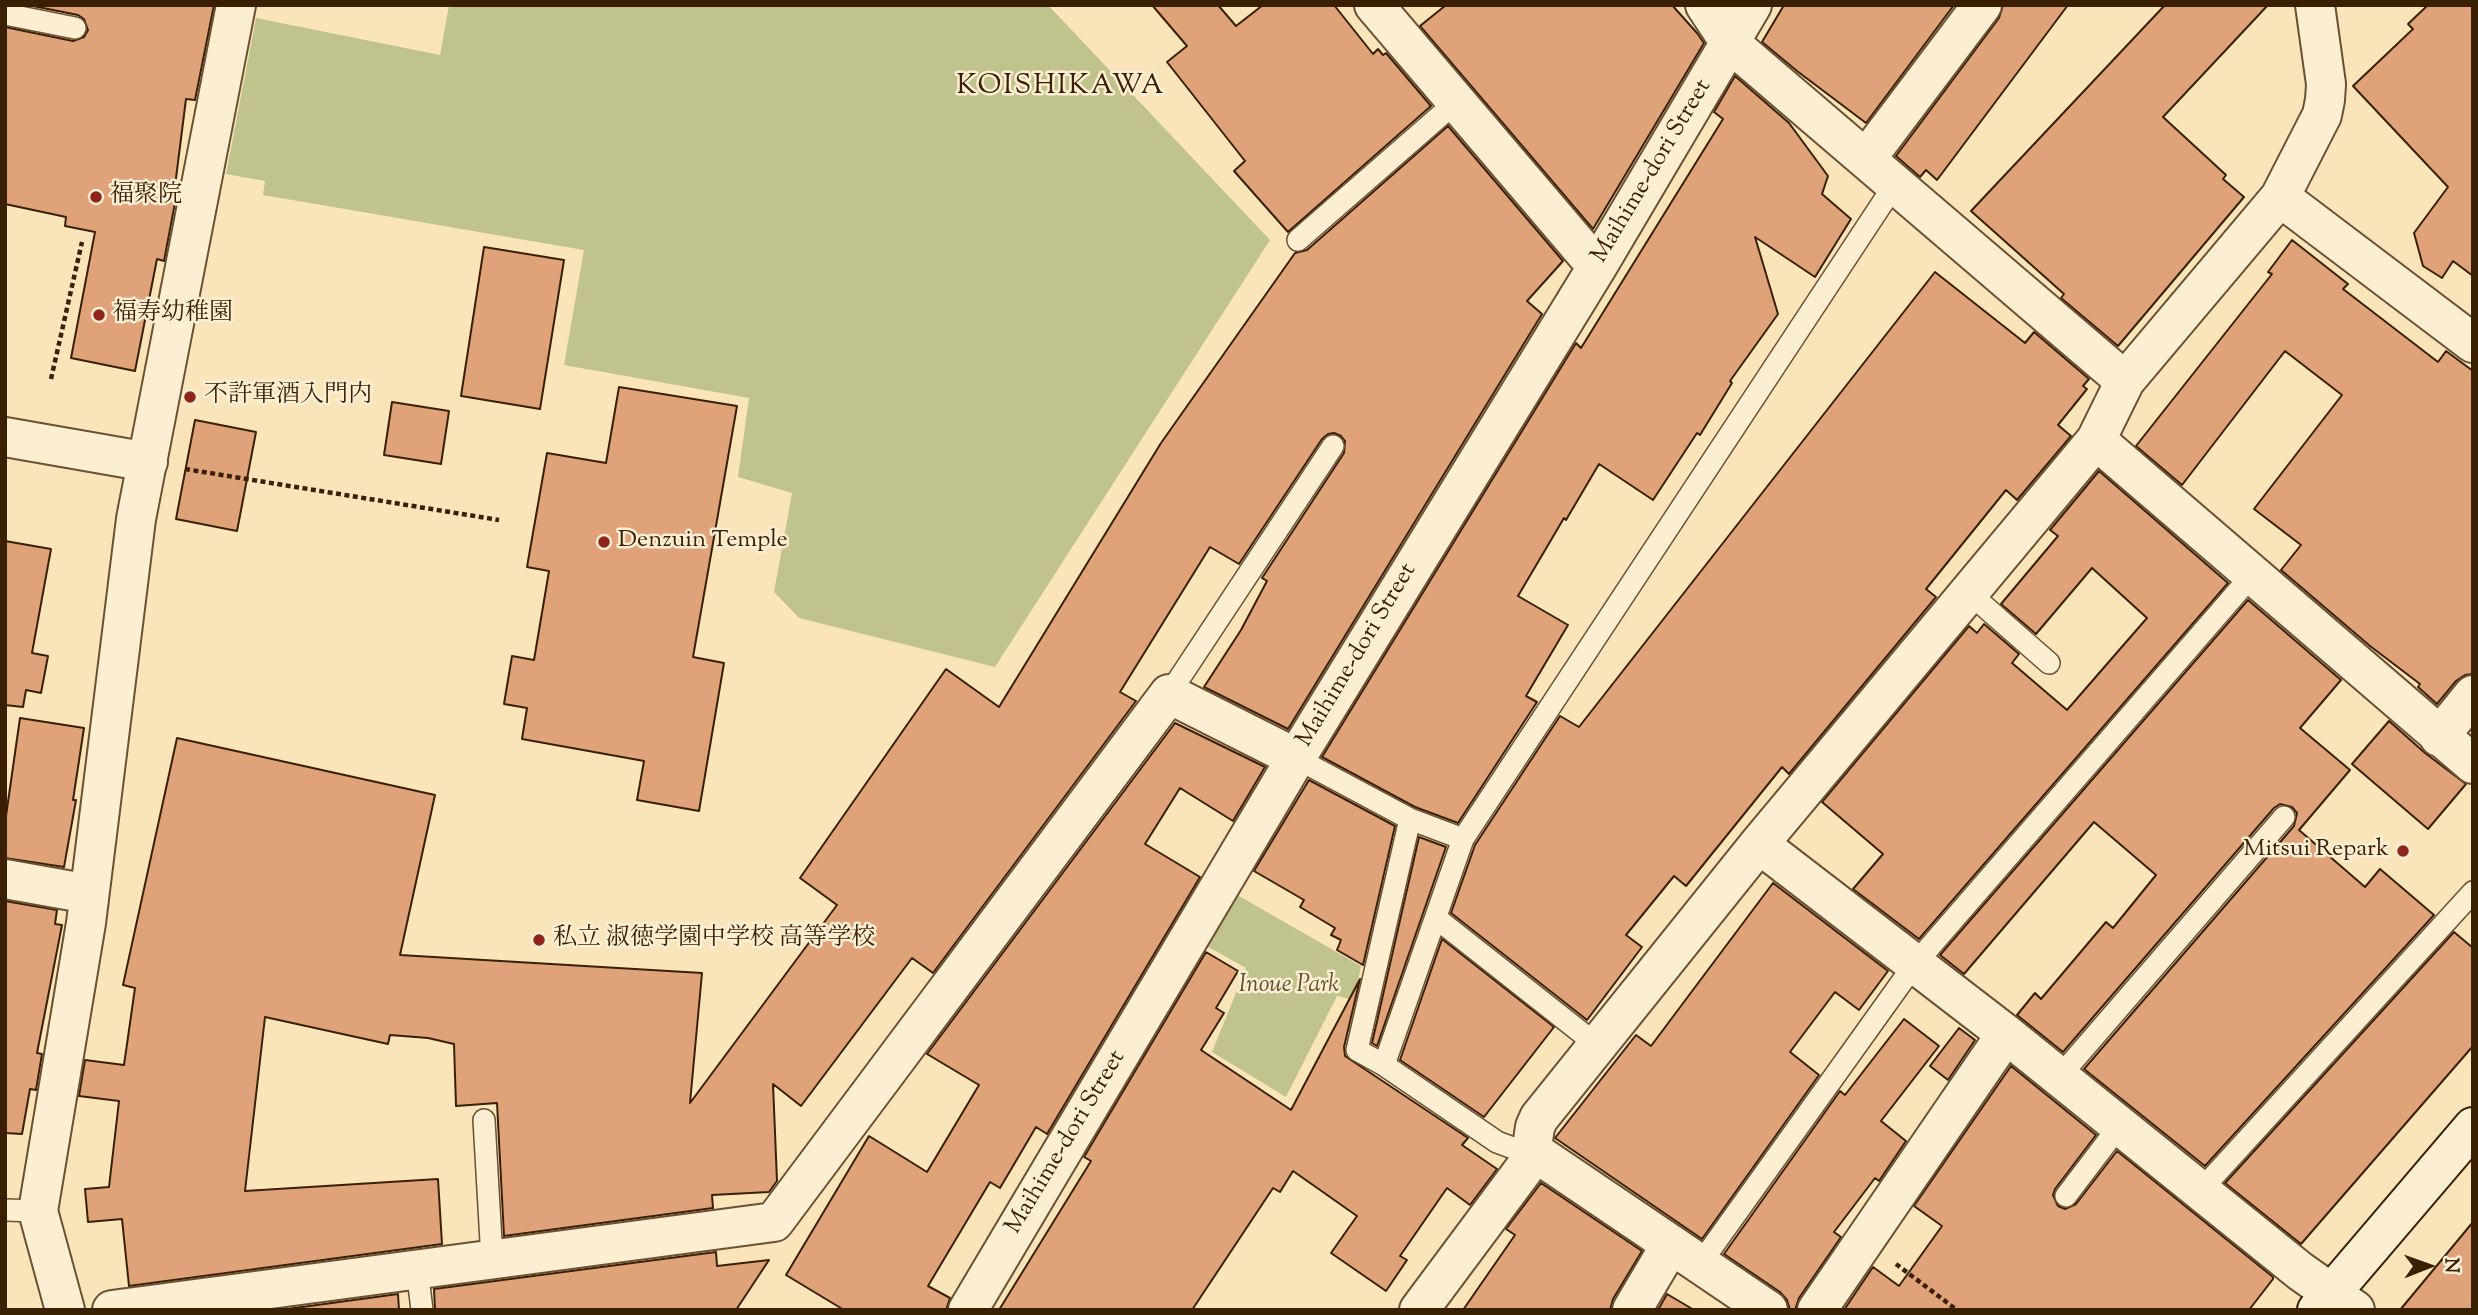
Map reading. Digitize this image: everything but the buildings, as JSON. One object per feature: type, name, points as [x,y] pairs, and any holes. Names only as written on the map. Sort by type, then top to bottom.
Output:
[{"type":"street","points":[[65,1310],[22,1210],[89,894],[136,519],[164,465],[236,5]]},
{"type":"street","points":[[1374,5],[1597,267]]},
{"type":"street","points":[[1705,5],[1730,43],[2125,381]]},
{"type":"street","name":"Maihime-dori Street","points":[[968,1310],[1296,758],[1597,267],[1752,5]]},
{"type":"street","points":[[1866,159],[1982,5]]},
{"type":"street","points":[[1419,1310],[1524,1170],[1533,1151],[1535,1126],[1539,1118],[1759,844],[2096,440],[2125,381],[2280,197],[2322,115],[2325,100],[2326,84],[2315,5]]},
{"type":"street","points":[[2280,197],[2473,343]]},
{"type":"street","points":[[5,437],[164,465]]},
{"type":"street","points":[[2096,440],[2473,764]]},
{"type":"street","points":[[112,1310],[774,1222],[1169,694],[1296,758]]},
{"type":"street","points":[[2439,737],[2473,695]]},
{"type":"street","points":[[1759,844],[2060,1076],[2300,1271],[2334,1304],[2473,1127]]},
{"type":"street","points":[[5,879],[89,894]]},
{"type":"street","points":[[1817,1310],[2006,1034]]},
{"type":"street","points":[[1533,1151],[1768,1310]]},
{"type":"street","points":[[1632,1310],[1685,1254]]},
{"type":"lane","points":[[5,14],[75,28]]},
{"type":"lane","points":[[1298,240],[1456,102]]},
{"type":"lane","points":[[1384,1065],[1463,839],[1895,184]]},
{"type":"lane","points":[[1169,694],[1333,446]]},
{"type":"lane","points":[[1685,1254],[1914,965],[2253,574]]},
{"type":"lane","points":[[1968,592],[2049,663]]},
{"type":"lane","points":[[1296,758],[1410,819],[1463,839]]},
{"type":"lane","points":[[2060,1076],[2284,817]]},
{"type":"lane","points":[[1410,819],[1357,1050],[1384,1065],[1497,1142],[1533,1151]]},
{"type":"lane","points":[[2201,1190],[2473,892]]},
{"type":"lane","points":[[1436,918],[1597,1045]]},
{"type":"lane","points":[[484,1120],[492,1259]]},
{"type":"lane","points":[[2066,1196],[2120,1125]]},
{"type":"lane","points":[[417,1269],[422,1310]]},
{"type":"path","points":[[51,379],[82,242]]},
{"type":"path","points":[[164,465],[499,520]]},
{"type":"path","points":[[1864,1241],[1957,1310]]},
{"type":"green space","points":[[449,5],[1048,5],[1270,240],[995,667],[799,618],[774,592],[792,493],[738,477],[749,398],[564,365],[584,250],[263,195],[265,181],[226,174],[256,18],[440,55]]},
{"type":"green space","name":"Inoue Park","points":[[1232,892],[1361,966],[1354,1000],[1337,996],[1286,1097],[1212,1052],[1246,968],[1201,943]]},
{"type":"place","name":"福聚院","points":[[96,197]]},
{"type":"place","name":"福寿幼稚園","points":[[99,315]]},
{"type":"place","name":"不許軍酒入門内","points":[[190,397]]},
{"type":"place","name":"Denzuin Temple","points":[[604,542]]},
{"type":"place","name":"Mitsui Repark","points":[[2403,851]]},
{"type":"place","name":"私立 淑徳学園中学校 高等学校","points":[[539,940]]},
{"type":"district","name":"KOISHIKAWA","points":[[1061,88]]}]
